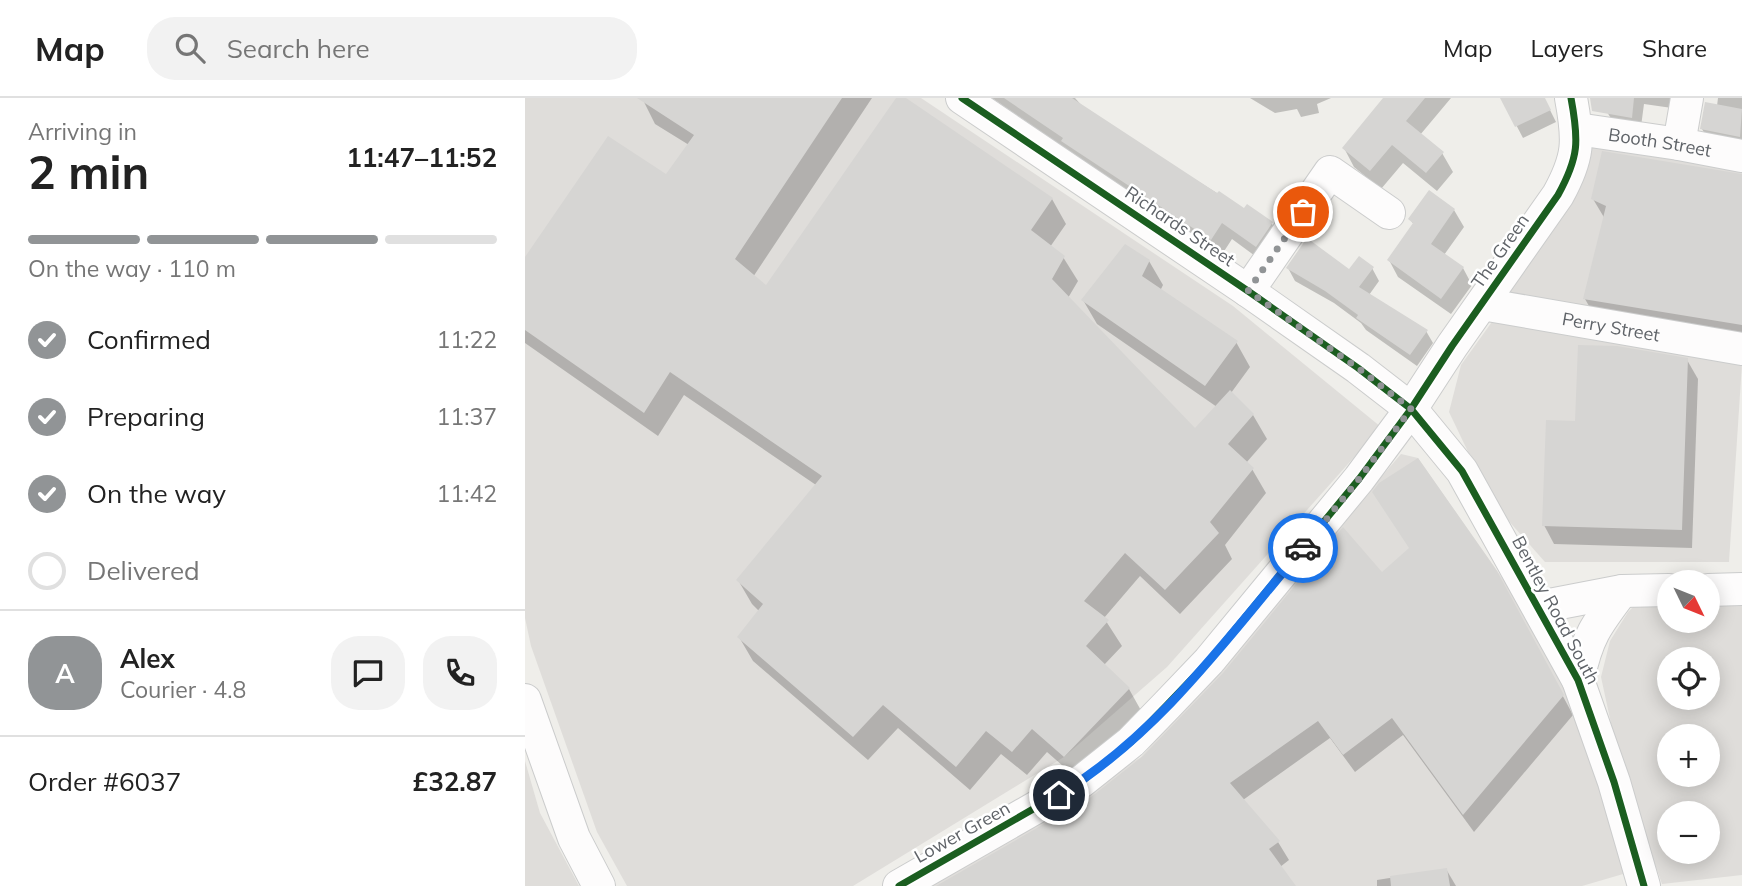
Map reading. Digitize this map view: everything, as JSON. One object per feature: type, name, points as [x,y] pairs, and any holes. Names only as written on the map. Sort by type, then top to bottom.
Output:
[{"type":"street","name":"Richards Street","points":[[962,98],[1248,291],[1358,368],[1411,409]]},
{"type":"street","name":"The Green","points":[[1411,409],[1558,195],[1572,170],[1577,129],[1571,98]]},
{"type":"street","points":[[1679,144],[1687,98]]},
{"type":"street","name":"Booth Street","points":[[1577,129],[1742,156]]},
{"type":"street","points":[[1248,291],[1330,172],[1389,213]]},
{"type":"street","name":"Perry Street","points":[[1482,304],[1742,349]]},
{"type":"street","name":"Bentley Road South","points":[[1411,409],[1462,471],[1578,680],[1614,782],[1644,886]]},
{"type":"street","name":"Lower Green","points":[[899,886],[1082,781],[1131,742],[1209,661],[1347,495],[1411,409]]},
{"type":"street","points":[[1720,590],[1742,589]]},
{"type":"street","points":[[1539,607],[1622,591],[1657,590]]},
{"type":"street","points":[[1578,680],[1584,651],[1595,625],[1622,591]]},
{"type":"street","points":[[525,700],[574,838],[599,886]]},
{"type":"shaded area","points":[[525,98],[921,98],[1233,306],[1381,427],[1167,667],[1064,757],[853,886],[627,886],[597,832],[531,646],[525,618]]},
{"type":"shaded area","points":[[1595,137],[1742,162],[1742,336],[1507,296]]},
{"type":"shaded area","points":[[1494,319],[1742,364],[1729,562],[1545,562],[1492,502],[1449,412],[1461,365]]},
{"type":"shaded area","points":[[1401,454],[1418,458],[1526,612],[1557,668],[1630,872],[1582,886],[931,886],[1141,757]]},
{"type":"shaded area","points":[[1720,599],[1742,599],[1742,875],[1662,884],[1620,765],[1601,677],[1610,641],[1628,612],[1639,601],[1657,600],[1657,634],[1720,634]]},
{"type":"shaded area","points":[[525,761],[540,813],[579,886],[525,886]]},
{"type":"building","points":[[637,98],[842,98],[735,259],[766,285],[896,98],[906,98],[1053,198],[1031,230],[1065,256],[1052,279],[1195,428],[1230,390],[1254,414],[1228,444],[1254,468],[1210,522],[1219,533],[1165,590],[1125,553],[1084,601],[1109,620],[1086,646],[1130,688],[1064,757],[1032,729],[1012,752],[986,731],[956,767],[883,705],[853,737],[737,637],[763,604],[736,580],[822,476],[670,372],[644,413],[525,330],[525,257],[608,136],[666,174],[694,135]]},
{"type":"building","points":[[1004,98],[1072,98],[1217,193],[1219,191],[1244,208],[1247,204],[1273,222],[1256,247],[1222,223],[1211,240],[1061,141],[1063,138]]},
{"type":"building","points":[[1383,98],[1425,98],[1406,121],[1444,152],[1426,173],[1392,145],[1370,171],[1342,148]]},
{"type":"building","points":[[1500,98],[1545,98],[1551,110],[1515,127]]},
{"type":"building","points":[[1590,98],[1634,98],[1632,118],[1592,111]]},
{"type":"building","points":[[1705,102],[1742,109],[1740,137],[1700,129]]},
{"type":"building","points":[[1602,151],[1742,174],[1742,325],[1583,299],[1606,206],[1591,199]]},
{"type":"building","points":[[1429,190],[1455,209],[1431,244],[1464,267],[1441,299],[1387,260],[1413,223],[1408,219]]},
{"type":"building","points":[[1307,238],[1349,269],[1359,256],[1374,267],[1359,287],[1428,330],[1410,355],[1356,318],[1358,315],[1325,291],[1286,268]]},
{"type":"building","points":[[1125,244],[1150,260],[1142,276],[1238,341],[1205,386],[1081,300]]},
{"type":"building","points":[[1578,345],[1617,346],[1688,358],[1682,530],[1542,526],[1546,420],[1575,421]]},
{"type":"building","points":[[1418,458],[1497,571],[1564,695],[1463,815],[1392,718],[1343,755],[1318,721],[1230,783],[1280,841],[1269,849],[1296,886],[936,886],[1091,797],[1143,756],[1223,673],[1343,527],[1382,572],[1409,548],[1372,492],[1379,483]]},
{"type":"building","points":[[1447,868],[1450,886],[1391,886],[1390,876]]},
{"type":"cycle path","points":[[962,98],[1248,291],[1358,368],[1411,409],[1462,471],[1578,680],[1614,782],[1644,886]]},
{"type":"cycle path","points":[[899,886],[1082,781],[1131,742],[1209,661],[1359,479],[1411,409],[1558,195],[1570,170],[1575,148],[1571,98]]},
{"type":"way so far","points":[[1303,212],[1248,291],[1358,368],[1411,409],[1303,548]]},
{"type":"route","points":[[1059,795],[1082,781],[1131,742],[1209,661],[1303,548]]}]
